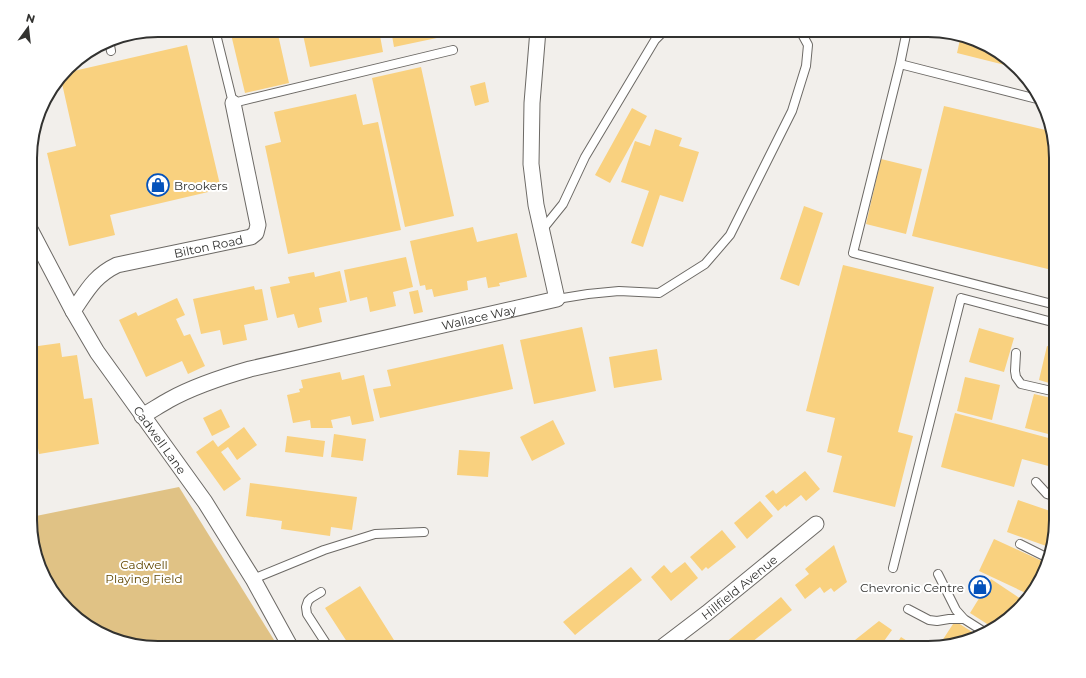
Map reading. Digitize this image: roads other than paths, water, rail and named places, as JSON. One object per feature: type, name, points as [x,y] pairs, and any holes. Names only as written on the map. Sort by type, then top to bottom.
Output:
[{"type":"street","points":[[537,37],[532,103],[531,164],[536,205],[557,299]]},
{"type":"street","name":"Bilton Road","points":[[73,311],[98,276],[106,270],[117,266],[251,237],[256,233],[258,225],[233,103]]},
{"type":"street","name":"Cadwell Lane","points":[[37,242],[73,311],[97,352],[205,502],[253,579],[286,641]]},
{"type":"street","name":"Wallace Way","points":[[142,416],[170,399],[226,376],[557,299]]},
{"type":"street","name":"Hillfield Avenue","points":[[670,641],[816,524]]},
{"type":"lane","points":[[217,37],[233,103],[454,50]]},
{"type":"lane","points":[[542,230],[563,204],[585,157],[658,37]]},
{"type":"lane","points":[[557,299],[619,291],[659,292],[705,264],[730,235],[792,112],[806,66],[808,45],[804,37]]},
{"type":"lane","points":[[906,37],[853,252],[1049,303]]},
{"type":"lane","points":[[110,47],[111,51]]},
{"type":"lane","points":[[900,64],[1034,98]]},
{"type":"lane","points":[[893,568],[961,298],[1049,321]]},
{"type":"lane","points":[[1016,354],[1016,377],[1021,384],[1049,390]]},
{"type":"lane","points":[[1036,482],[1049,495]]},
{"type":"lane","points":[[253,579],[324,550],[375,534],[424,532]]},
{"type":"lane","points":[[1020,544],[1044,556]]},
{"type":"lane","points":[[938,574],[956,610],[964,618],[980,629]]},
{"type":"lane","points":[[320,592],[308,601],[306,607],[307,614],[324,641]]},
{"type":"lane","points":[[908,610],[929,620],[937,621],[964,618]]},
{"type":"place","name":"Brookers","points":[[158,185]]},
{"type":"place","name":"Chevronic Centre","points":[[980,587]]},
{"type":"park label","name":"Cadwell Playing Field","points":[[144,571]]}]
